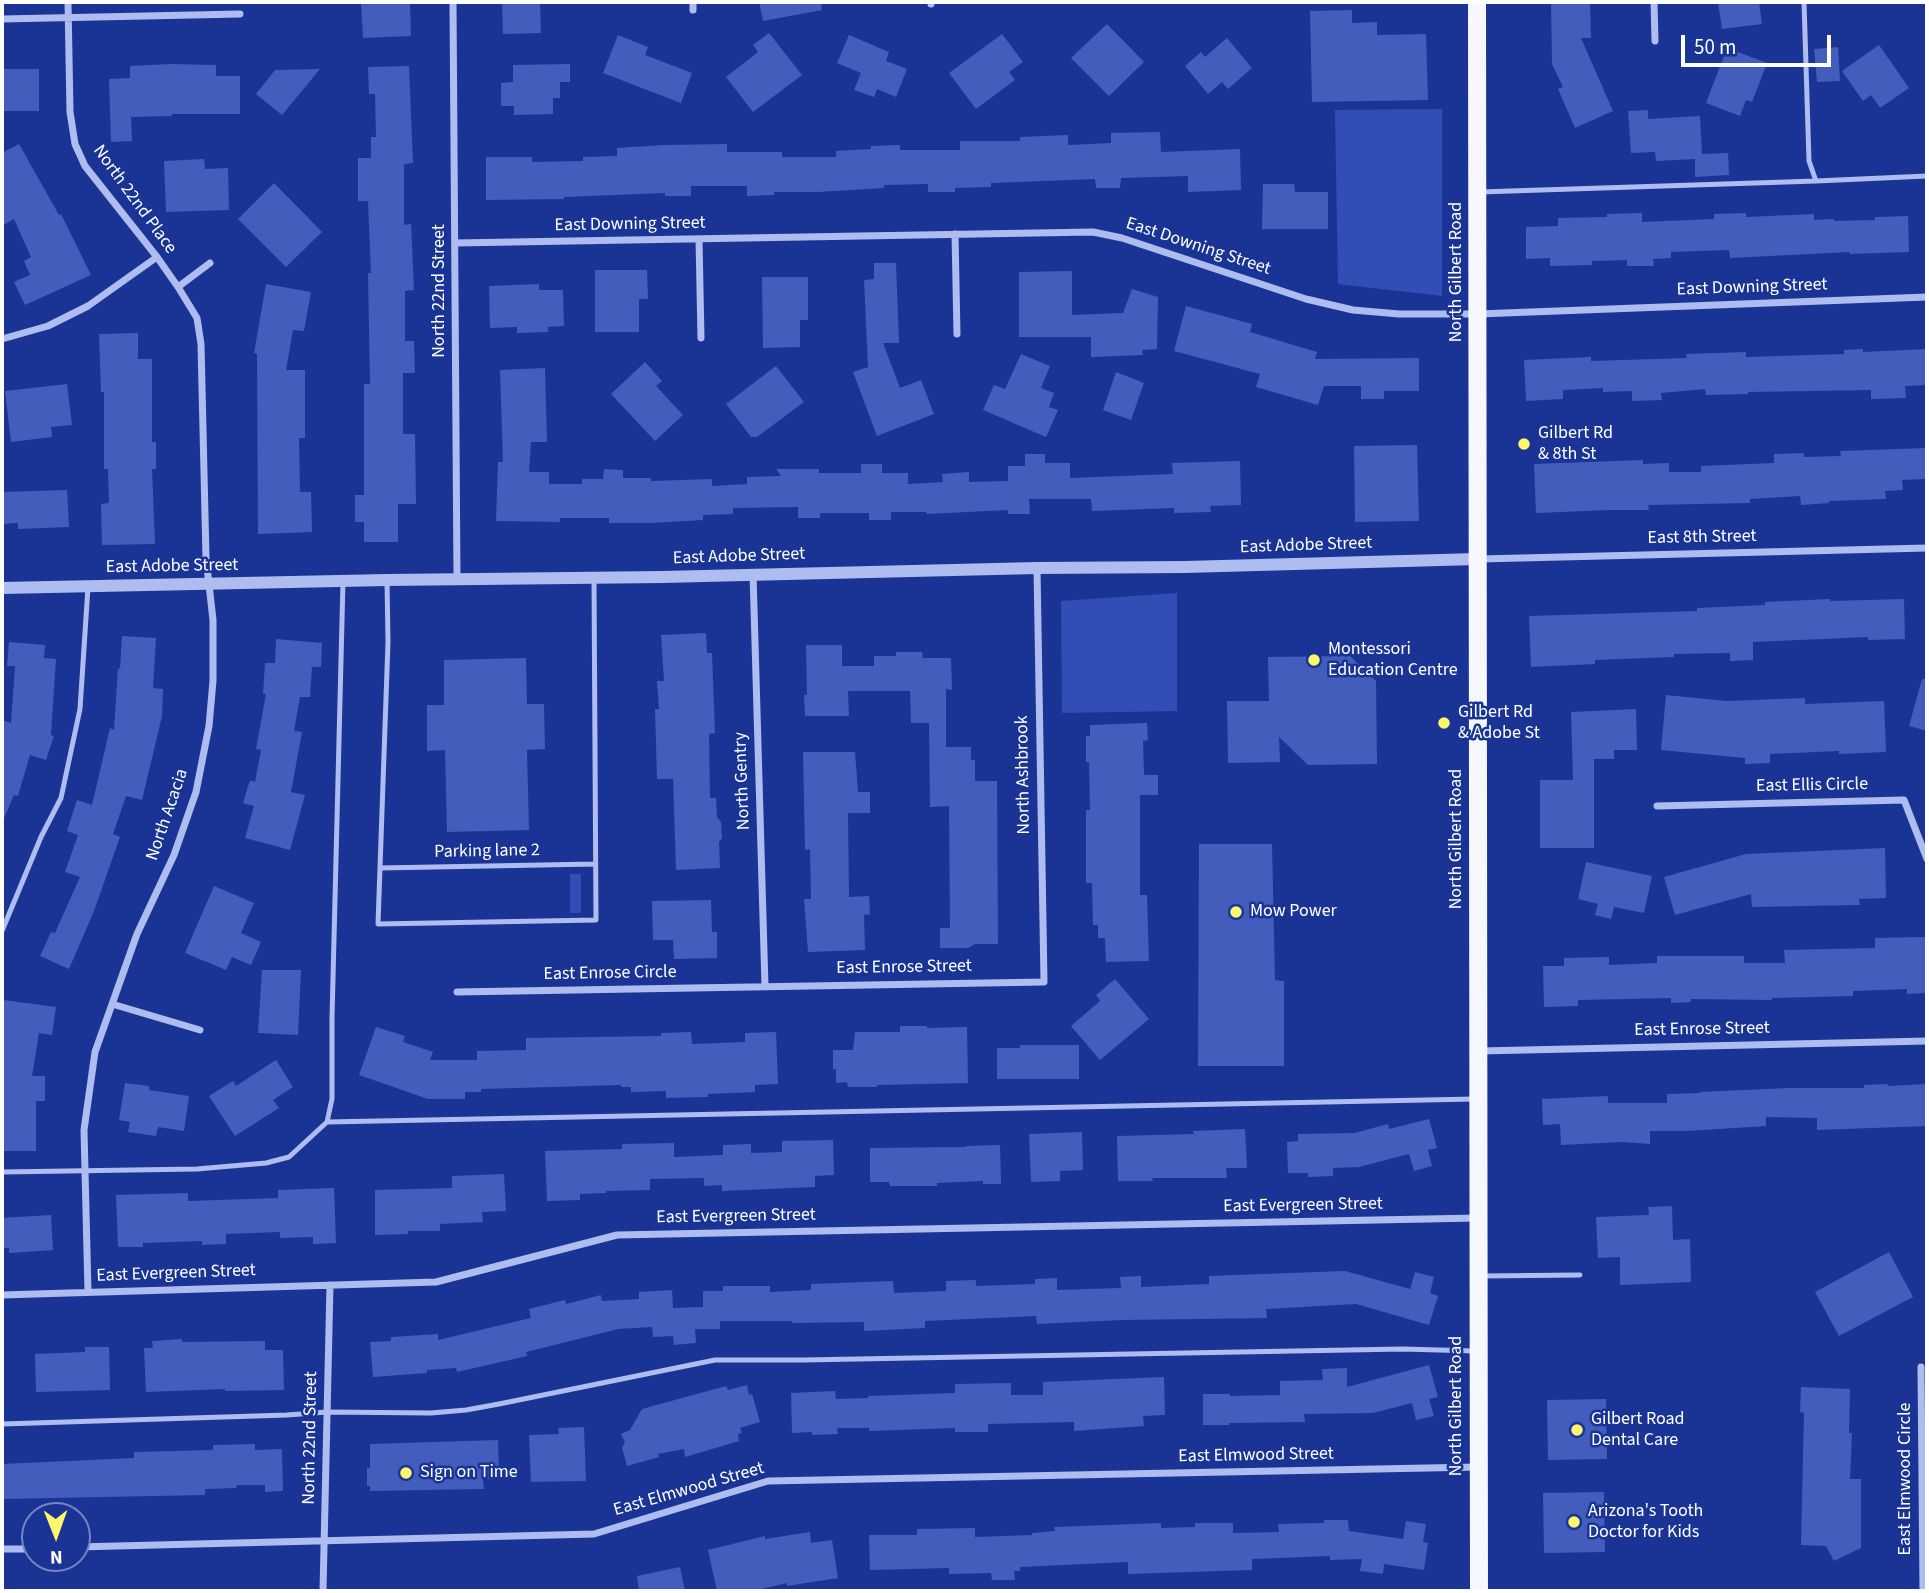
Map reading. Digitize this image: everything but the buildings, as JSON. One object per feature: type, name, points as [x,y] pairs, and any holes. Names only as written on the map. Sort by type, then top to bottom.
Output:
[{"type":"main road","name":"North Gilbert Road","points":[[1477,2],[1479,1591]]},
{"type":"street","name":"North 22nd Place","points":[[68,2],[70,112],[75,144],[86,166],[157,257],[197,318],[201,344],[206,558],[209,584]]},
{"type":"street","name":"North 22nd Street","points":[[453,2],[457,579]]},
{"type":"street","points":[[1654,2],[1655,41]]},
{"type":"street","points":[[2,19],[240,15]]},
{"type":"street","name":"East Downing Street","points":[[455,243],[1077,232],[1109,235],[1329,305],[1378,313],[1478,314],[1927,297]]},
{"type":"street","points":[[955,234],[957,334]]},
{"type":"street","points":[[699,239],[701,338]]},
{"type":"street","points":[[2,339],[48,326],[89,306],[157,257]]},
{"type":"street","points":[[178,287],[209,263]]},
{"type":"street","name":"East 8th Street","points":[[1477,559],[1927,548]]},
{"type":"street","name":"East Adobe Street","points":[[2,588],[1185,567],[1477,559]]},
{"type":"street","name":"North Ashbrook","points":[[1037,568],[1044,982]]},
{"type":"street","name":"North Gentry","points":[[753,574],[765,986]]},
{"type":"street","name":"North Acacia","points":[[88,1292],[84,1130],[95,1052],[137,934],[174,855],[196,792],[209,726],[213,681],[213,620],[209,584]]},
{"type":"street","name":"East Ellis Circle","points":[[1657,806],[1904,800],[1927,859]]},
{"type":"street","name":"East Enrose Street","points":[[765,986],[1044,982]]},
{"type":"street","name":"East Enrose Circle","points":[[457,992],[765,986]]},
{"type":"street","points":[[112,1004],[200,1030]]},
{"type":"street","name":"East Enrose Street","points":[[1478,1051],[1927,1041]]},
{"type":"street","name":"East Evergreen Street","points":[[2,1295],[436,1282],[617,1235],[1478,1218]]},
{"type":"street","name":"North 22nd Street","points":[[323,1591],[330,1285]]},
{"type":"street","name":"East Elmwood Circle","points":[[1921,1367],[1923,1591]]},
{"type":"street","name":"East Elmwood Street","points":[[91,1547],[594,1534],[768,1481],[1478,1467]]},
{"type":"street","points":[[2,1549],[21,1549]]},
{"type":"lane","points":[[1804,2],[1809,161],[1816,181]]},
{"type":"lane","points":[[1477,192],[1927,176]]},
{"type":"lane","points":[[387,580],[388,642],[377,924],[596,920],[594,578]]},
{"type":"lane","points":[[2,1172],[197,1169],[266,1163],[289,1157],[327,1122],[332,1100],[343,582]]},
{"type":"lane","points":[[2,931],[41,837],[61,798],[80,709],[88,587]]},
{"type":"lane","name":"Parking lane 2","points":[[380,868],[595,863]]},
{"type":"lane","points":[[327,1122],[1478,1098]]},
{"type":"lane","points":[[1478,1276],[1580,1275]]},
{"type":"lane","points":[[2,1424],[327,1412],[431,1413],[466,1410],[715,1360],[1403,1349],[1478,1352]]},
{"type":"shaded area","points":[[1442,109],[1442,296],[1338,284],[1335,110]]},
{"type":"shaded area","points":[[1177,593],[1177,711],[1062,713],[1061,601]]},
{"type":"shaded area","points":[[570,874],[581,874],[581,913],[570,913]]},
{"type":"place","name":"Gilbert Rd & 8th St","points":[[1524,444]]},
{"type":"place","name":"Montessori Education Centre","points":[[1314,660]]},
{"type":"place","name":"Gilbert Rd & Adobe St","points":[[1444,723]]},
{"type":"place","name":"Mow Power","points":[[1236,912]]},
{"type":"place","name":"Gilbert Road Dental Care","points":[[1577,1430]]},
{"type":"place","name":"Sign on Time","points":[[406,1473]]},
{"type":"place","name":"Arizona's Tooth Doctor for Kids","points":[[1574,1522]]}]
